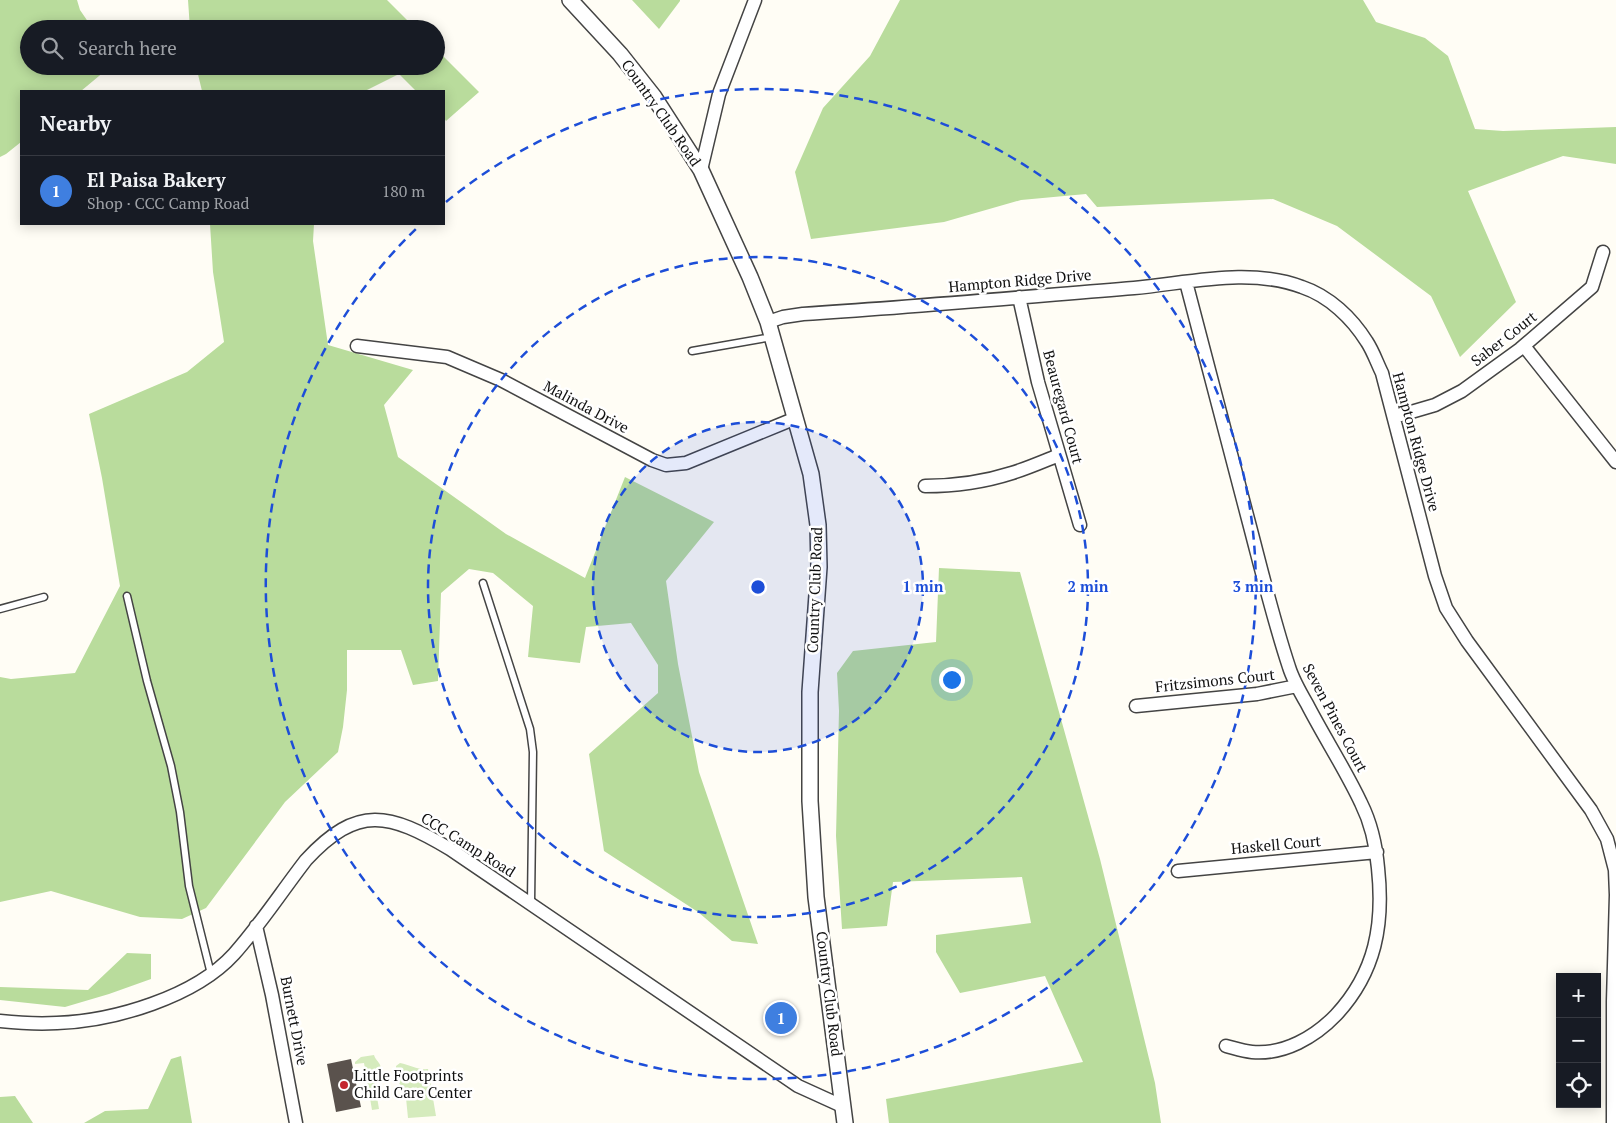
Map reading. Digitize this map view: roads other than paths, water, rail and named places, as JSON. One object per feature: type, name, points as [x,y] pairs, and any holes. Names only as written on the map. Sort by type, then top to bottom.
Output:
[{"type":"street","name":"Country Club Road","points":[[570,0],[620,54],[654,97],[701,170],[750,277],[768,322],[811,474],[818,525],[818,567],[810,692],[810,801],[816,897],[845,1123]]},
{"type":"street","points":[[701,170],[719,94],[755,0]]},
{"type":"street","name":"Saber Court","points":[[1394,417],[1435,405],[1462,391],[1524,346],[1592,287],[1603,252]]},
{"type":"street","name":"Hampton Ridge Drive","points":[[768,322],[802,314],[1241,277],[1270,278],[1286,281],[1318,294],[1346,316],[1368,342],[1382,373],[1435,576],[1446,608],[1467,641],[1591,810],[1607,839],[1615,870],[1616,895],[1613,1123]]},
{"type":"street","name":"Seven Pines Court","points":[[1186,282],[1289,669],[1362,804],[1371,828],[1380,886],[1380,922],[1376,945],[1358,987],[1344,1006],[1315,1033],[1299,1043],[1282,1049],[1252,1052],[1226,1046]]},
{"type":"street","name":"Beauregard Court","points":[[1019,297],[1038,382],[1080,525]]},
{"type":"street","name":"Malinda Drive","points":[[357,346],[447,357],[460,362],[501,380],[652,460],[666,465],[680,465],[699,459],[796,418]]},
{"type":"street","points":[[1524,346],[1616,462]]},
{"type":"street","points":[[925,486],[949,486],[997,477],[1059,456]]},
{"type":"street","name":"Fritzsimons Court","points":[[1136,706],[1257,694],[1298,686]]},
{"type":"street","name":"CCC Camp Road","points":[[0,1021],[58,1023],[82,1021],[110,1015],[173,996],[211,974],[234,954],[306,860],[319,846],[344,828],[357,822],[390,820],[423,833],[531,903],[680,1007],[798,1086],[842,1106]]},
{"type":"street","name":"Haskell Court","points":[[1178,871],[1376,852]]},
{"type":"street","name":"Burnett Drive","points":[[256,926],[271,986],[296,1123]]},
{"type":"lane","points":[[692,350],[773,337]]},
{"type":"lane","points":[[483,583],[530,729],[533,752],[531,903]]},
{"type":"lane","points":[[126,596],[171,766],[180,812],[189,886],[211,974]]},
{"type":"lane","points":[[0,609],[44,597]]},
{"type":"place","name":"El Paisa Bakery","points":[[781,1018]]},
{"type":"place","name":"Little Footprints Child Care Center","points":[[344,1085]]}]
